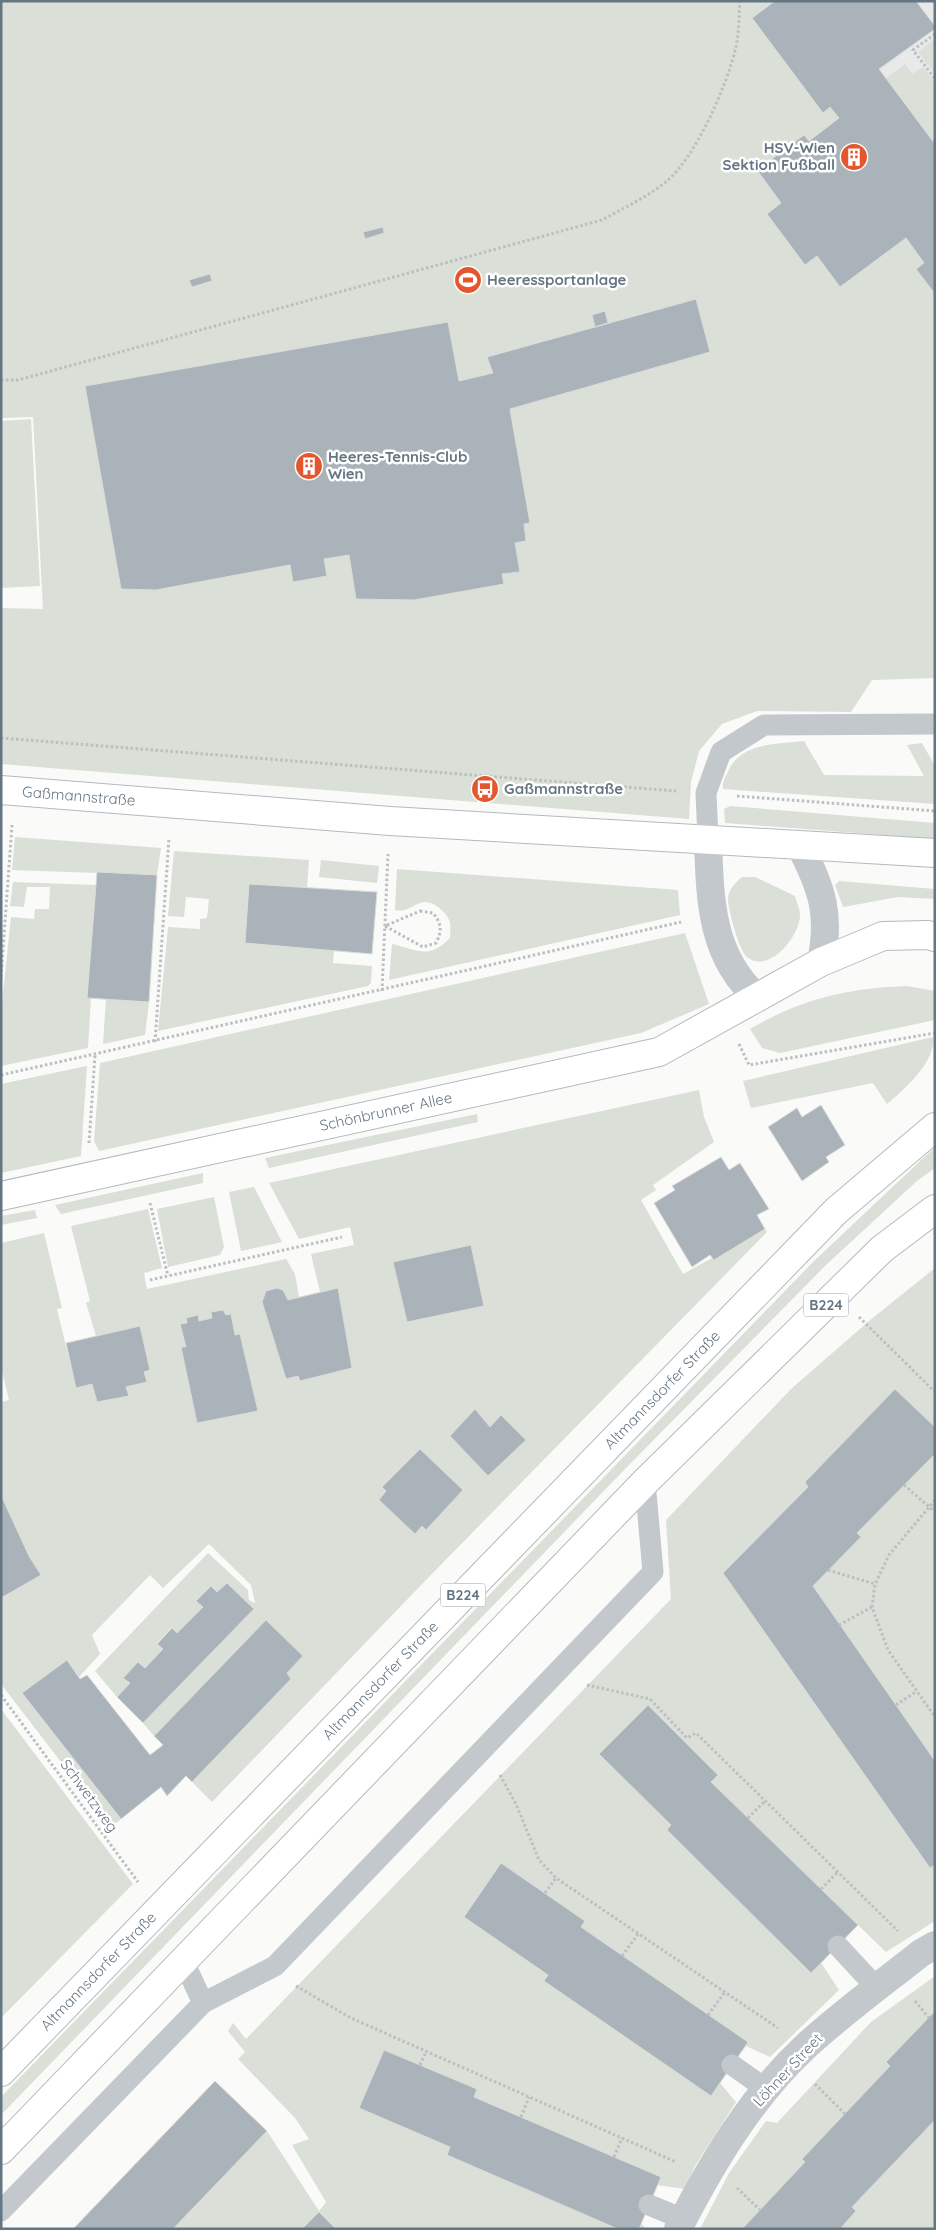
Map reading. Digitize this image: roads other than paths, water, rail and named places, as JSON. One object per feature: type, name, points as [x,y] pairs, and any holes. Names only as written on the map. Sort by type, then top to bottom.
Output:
[{"type":"main road","name":"Gaßmannstraße","points":[[8,790],[390,821],[935,853]]},
{"type":"main road","name":"Schönbrunner Allee","points":[[1,1196],[659,1052],[821,962],[883,936],[928,935],[935,937]]},
{"type":"main road","name":"Altmannsdorfer Straße","points":[[1,2072],[836,1210],[935,1127]]},
{"type":"main road","name":"B224","points":[[1,2150],[645,1482],[882,1249],[935,1209]]},
{"type":"street","points":[[708,840],[710,900],[715,929],[728,961],[748,989],[758,998]]},
{"type":"street","points":[[800,846],[816,876],[823,899],[826,927],[821,962]]},
{"type":"street","name":"Löhner Street","points":[[681,2224],[706,2175],[766,2089],[799,2054],[877,1988],[928,1949]]},
{"type":"lane","points":[[708,840],[706,793],[722,752],[764,725],[935,724]]},
{"type":"lane","points":[[1,2211],[203,2003],[275,1966],[653,1572],[645,1482]]},
{"type":"lane","points":[[838,1946],[877,1988]]},
{"type":"lane","points":[[183,1960],[203,2003]]},
{"type":"lane","points":[[732,2065],[766,2089]]},
{"type":"lane","points":[[649,2204],[681,2224]]},
{"type":"place","name":"HSV-Wien Sektion Fußball","points":[[854,157]]},
{"type":"place","name":"Heeressportanlage","points":[[468,280]]},
{"type":"place","name":"Heeres-Tennis-Club Wien","points":[[309,466]]},
{"type":"place","name":"Gaßmannstraße","points":[[485,789]]}]
